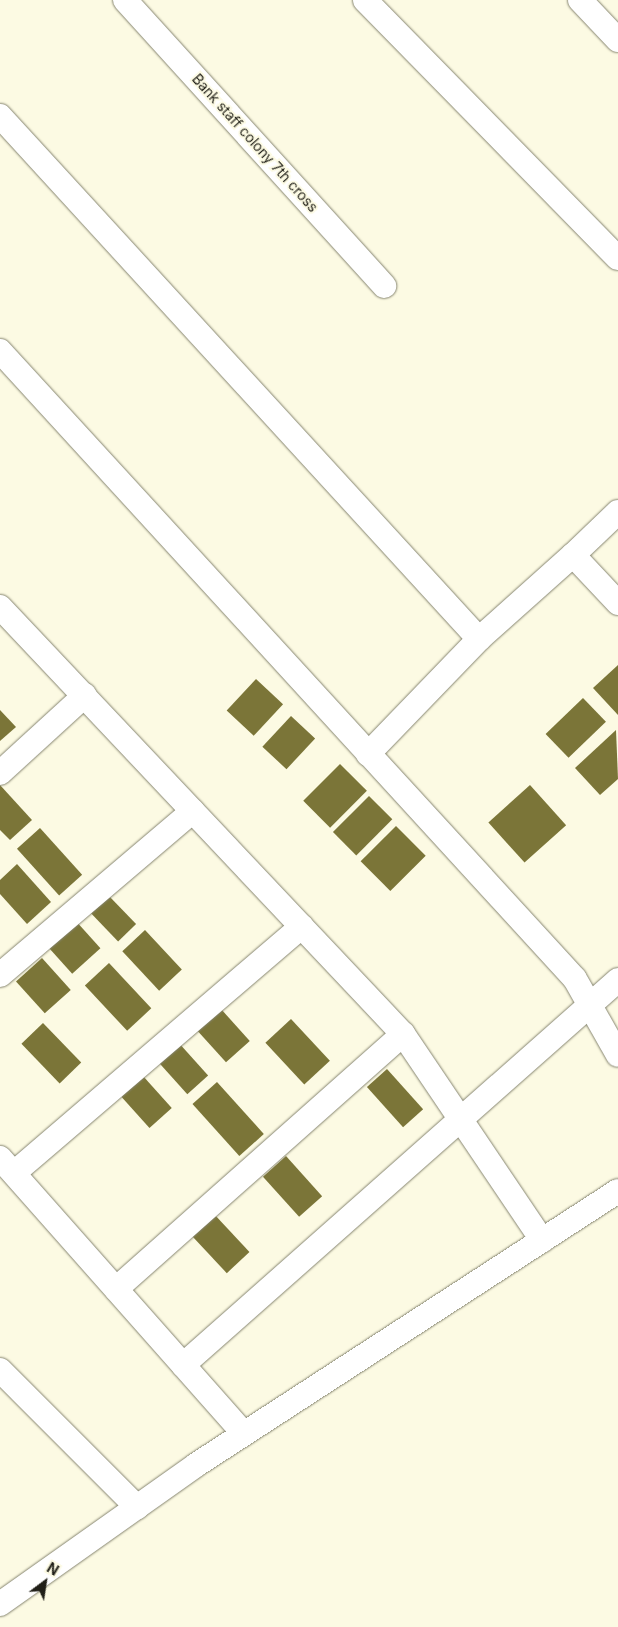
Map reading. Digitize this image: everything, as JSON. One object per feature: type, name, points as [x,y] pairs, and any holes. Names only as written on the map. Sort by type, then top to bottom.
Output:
[{"type":"street","name":"Bank staff colony 7th cross","points":[[125,0],[384,286]]},
{"type":"street","points":[[365,0],[618,258]]},
{"type":"street","points":[[580,0],[618,40]]},
{"type":"street","points":[[0,116],[479,639]]},
{"type":"street","points":[[0,352],[575,978],[618,1055]]},
{"type":"street","points":[[368,754],[479,639],[618,512]]},
{"type":"street","points":[[573,555],[618,603]]},
{"type":"street","points":[[0,607],[403,1034],[542,1240]]},
{"type":"street","points":[[0,772],[85,695]]},
{"type":"street","points":[[0,975],[193,811]]},
{"type":"street","points":[[244,1434],[7,1166],[302,926]]},
{"type":"street","points":[[183,1365],[462,1122],[618,980]]},
{"type":"street","points":[[116,1289],[403,1034]]},
{"type":"street","points":[[0,1604],[244,1434],[618,1191]]},
{"type":"street","points":[[0,1370],[137,1507]]},
{"type":"building","points":[[618,665],[618,715],[593,688]]},
{"type":"building","points":[[256,679],[283,704],[254,736],[227,710]]},
{"type":"building","points":[[583,698],[606,722],[569,758],[546,734]]},
{"type":"building","points":[[0,710],[16,727],[0,741]]},
{"type":"building","points":[[291,716],[315,739],[286,769],[262,747]]},
{"type":"building","points":[[616,730],[618,779],[600,795],[575,768]]},
{"type":"building","points":[[340,764],[367,791],[330,828],[303,801]]},
{"type":"building","points":[[0,785],[32,820],[10,840],[0,830]]},
{"type":"building","points":[[530,785],[566,825],[525,863],[488,822]]},
{"type":"building","points":[[369,796],[392,819],[356,855],[333,832]]},
{"type":"building","points":[[396,826],[426,856],[390,891],[361,861]]},
{"type":"building","points":[[40,828],[82,875],[59,896],[17,849]]},
{"type":"building","points":[[17,864],[51,902],[27,924],[0,894],[0,880]]},
{"type":"building","points":[[109,896],[136,924],[118,941],[91,913]]},
{"type":"building","points":[[75,920],[100,948],[72,974],[47,945]]},
{"type":"building","points":[[145,930],[182,969],[159,991],[122,951]]},
{"type":"building","points":[[42,958],[71,990],[45,1013],[16,981]]},
{"type":"building","points":[[109,963],[151,1008],[127,1031],[85,986]]},
{"type":"building","points":[[221,1009],[250,1041],[226,1062],[197,1030]]},
{"type":"building","points":[[291,1019],[330,1061],[304,1085],[265,1043]]},
{"type":"building","points":[[43,1023],[81,1063],[60,1083],[21,1044]]},
{"type":"building","points":[[178,1042],[208,1075],[187,1094],[157,1061]]},
{"type":"building","points":[[387,1069],[423,1109],[403,1127],[367,1087]]},
{"type":"building","points":[[143,1076],[172,1108],[149,1128],[121,1096]]},
{"type":"building","points":[[217,1082],[264,1134],[239,1156],[192,1104]]},
{"type":"building","points":[[286,1156],[322,1196],[299,1217],[263,1177]]},
{"type":"building","points":[[214,1214],[249,1252],[227,1273],[191,1235]]}]
